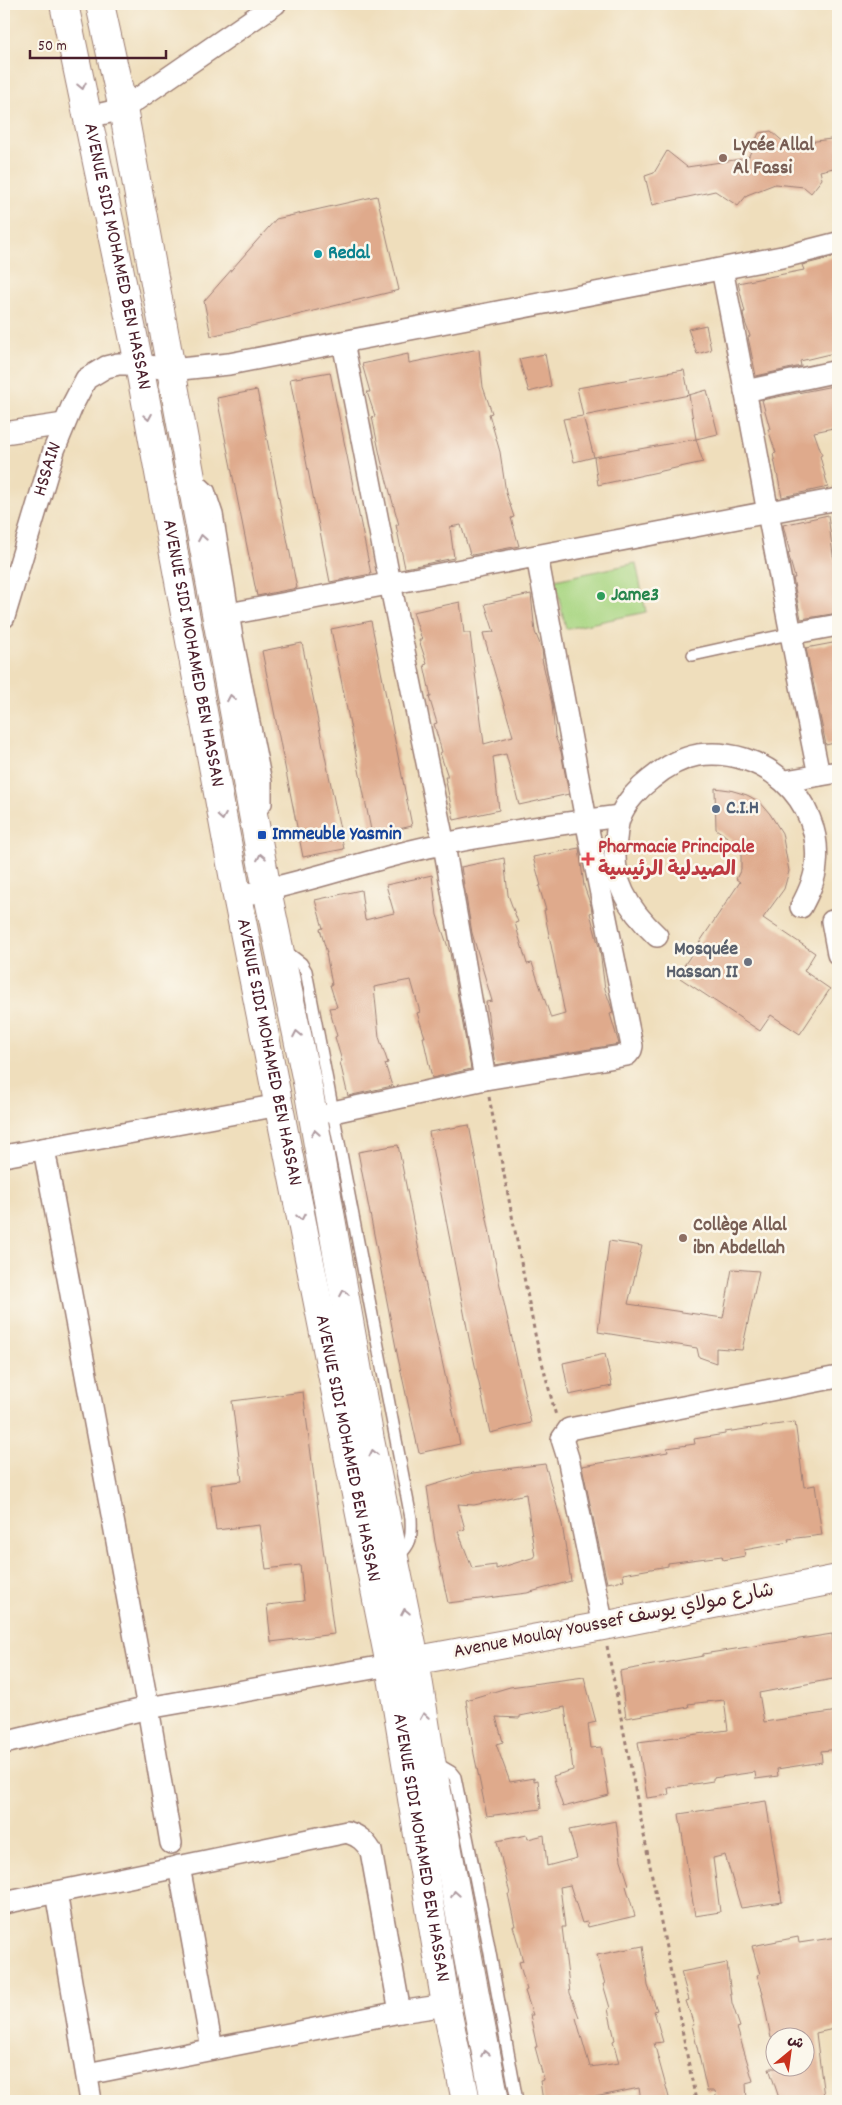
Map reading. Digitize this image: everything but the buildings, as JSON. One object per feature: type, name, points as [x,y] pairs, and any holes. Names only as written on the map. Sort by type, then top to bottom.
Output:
[{"type":"street","name":"AVENUE SIDI MOHAMED BEN HASSAN","points":[[64,4],[139,364],[237,896],[279,1105],[403,1662],[431,1760],[495,2101]]},
{"type":"street","name":"AVENUE SIDI MOHAMED BEN HASSAN","points":[[100,4],[122,109],[267,890],[307,1082],[370,1440],[395,1560],[403,1662],[446,2005],[466,2101]]},
{"type":"street","points":[[88,117],[122,109],[275,4]]},
{"type":"street","name":"HSSAIN","points":[[4,617],[51,460],[64,424],[86,380],[106,367],[139,364],[170,370],[229,364],[722,269],[787,256],[838,243]]},
{"type":"street","points":[[722,269],[769,511],[789,634],[829,773],[786,781]]},
{"type":"street","points":[[343,342],[390,584],[444,845],[485,1079]]},
{"type":"street","points":[[746,391],[838,371]]},
{"type":"street","points":[[4,432],[64,424]]},
{"type":"street","points":[[234,613],[838,499]]},
{"type":"street","points":[[333,1112],[485,1079],[627,1055],[631,1050],[537,556]]},
{"type":"street","points":[[789,634],[838,625]]},
{"type":"street","points":[[657,936],[639,919],[625,899],[617,876],[614,851],[620,816],[639,788],[663,769],[697,756],[731,755],[761,766],[786,781],[800,799],[810,820],[816,842],[816,865],[811,887],[801,907]]},
{"type":"street","points":[[237,896],[444,845],[586,820],[620,816]]},
{"type":"street","points":[[832,921],[838,954]]},
{"type":"street","points":[[4,1156],[279,1105]]},
{"type":"street","points":[[44,1149],[148,1708],[171,1843]]},
{"type":"street","points":[[603,1626],[568,1458],[562,1439],[569,1429],[838,1377]]},
{"type":"street","name":"Avenue Moulay Youssef شارع مولاي يوسف","points":[[403,1662],[603,1626],[838,1579]]},
{"type":"street","points":[[4,1743],[148,1708],[403,1662]]},
{"type":"street","points":[[4,1903],[347,1832],[357,1835],[366,1842],[371,1851],[400,2012]]},
{"type":"street","points":[[179,1866],[212,2049]]},
{"type":"street","points":[[56,1892],[92,2101]]},
{"type":"street","points":[[88,2074],[400,2012],[446,2005]]},
{"type":"lane","points":[[190,473],[209,490],[217,514],[266,782],[266,804],[254,821]]},
{"type":"lane","points":[[693,655],[789,634]]},
{"type":"lane","points":[[280,948],[294,957],[306,971],[411,1518],[410,1542],[407,1548],[395,1560]]},
{"type":"lane","points":[[431,1760],[451,1772],[455,1777],[517,2101]]},
{"type":"path","points":[[485,1079],[536,1338],[562,1439]]},
{"type":"path","points":[[603,1626],[696,2101]]},
{"type":"green space","name":"Jame3","points":[[636,563],[646,612],[566,629],[555,580]]},
{"type":"place","name":"Lycée Allal Al Fassi","points":[[723,158]]},
{"type":"place","name":"Redal","points":[[318,254]]},
{"type":"place","name":"Jame3","points":[[601,596]]},
{"type":"place","name":"C.I.H","points":[[716,809]]},
{"type":"place","name":"Immeuble Yasmin","points":[[262,835]]},
{"type":"place","name":"Pharmacie Principale الصيدلية الرئيسية","points":[[588,859]]},
{"type":"place","name":"Mosquée Hassan II","points":[[748,962]]},
{"type":"place","name":"Collège Allal ibn Abdellah","points":[[683,1238]]}]
